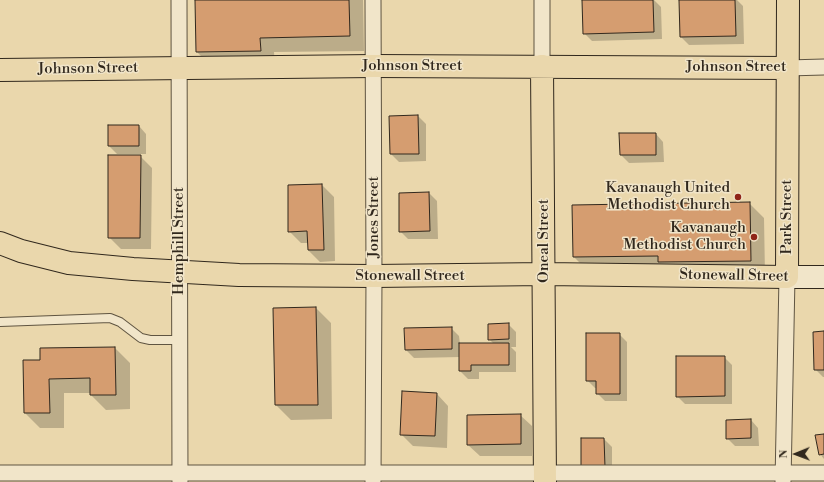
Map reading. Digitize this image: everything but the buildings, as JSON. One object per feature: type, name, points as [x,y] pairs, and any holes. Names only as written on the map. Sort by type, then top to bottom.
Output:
[{"type":"main road","name":"Park Street","points":[[787,277],[788,0]]},
{"type":"main road","name":"Johnson Street","points":[[0,70],[374,66],[788,68]]},
{"type":"main road","name":"Oneal Street","points":[[542,66],[545,477]]},
{"type":"main road","name":"Stonewall Street","points":[[0,243],[21,251],[69,263],[179,272],[239,275],[374,276],[544,274],[787,277]]},
{"type":"street","name":"Hemphill Street","points":[[179,0],[180,477]]},
{"type":"street","name":"Jones Street","points":[[373,0],[373,477]]},
{"type":"street","name":"Oneal Street","points":[[542,0],[542,66]]},
{"type":"street","name":"Johnson Street","points":[[788,68],[824,67]]},
{"type":"street","name":"Stonewall Street","points":[[787,277],[824,277]]},
{"type":"street","name":"Park Street","points":[[783,478],[787,277]]},
{"type":"street","points":[[0,473],[180,477],[783,478],[824,473]]},
{"type":"lane","points":[[0,322],[110,318],[120,322],[141,338],[150,340],[179,340]]},
{"type":"place","name":"Kavanaugh United Methodist Church","points":[[738,197]]},
{"type":"place","name":"Kavanaugh Methodist Church","points":[[754,237]]}]
